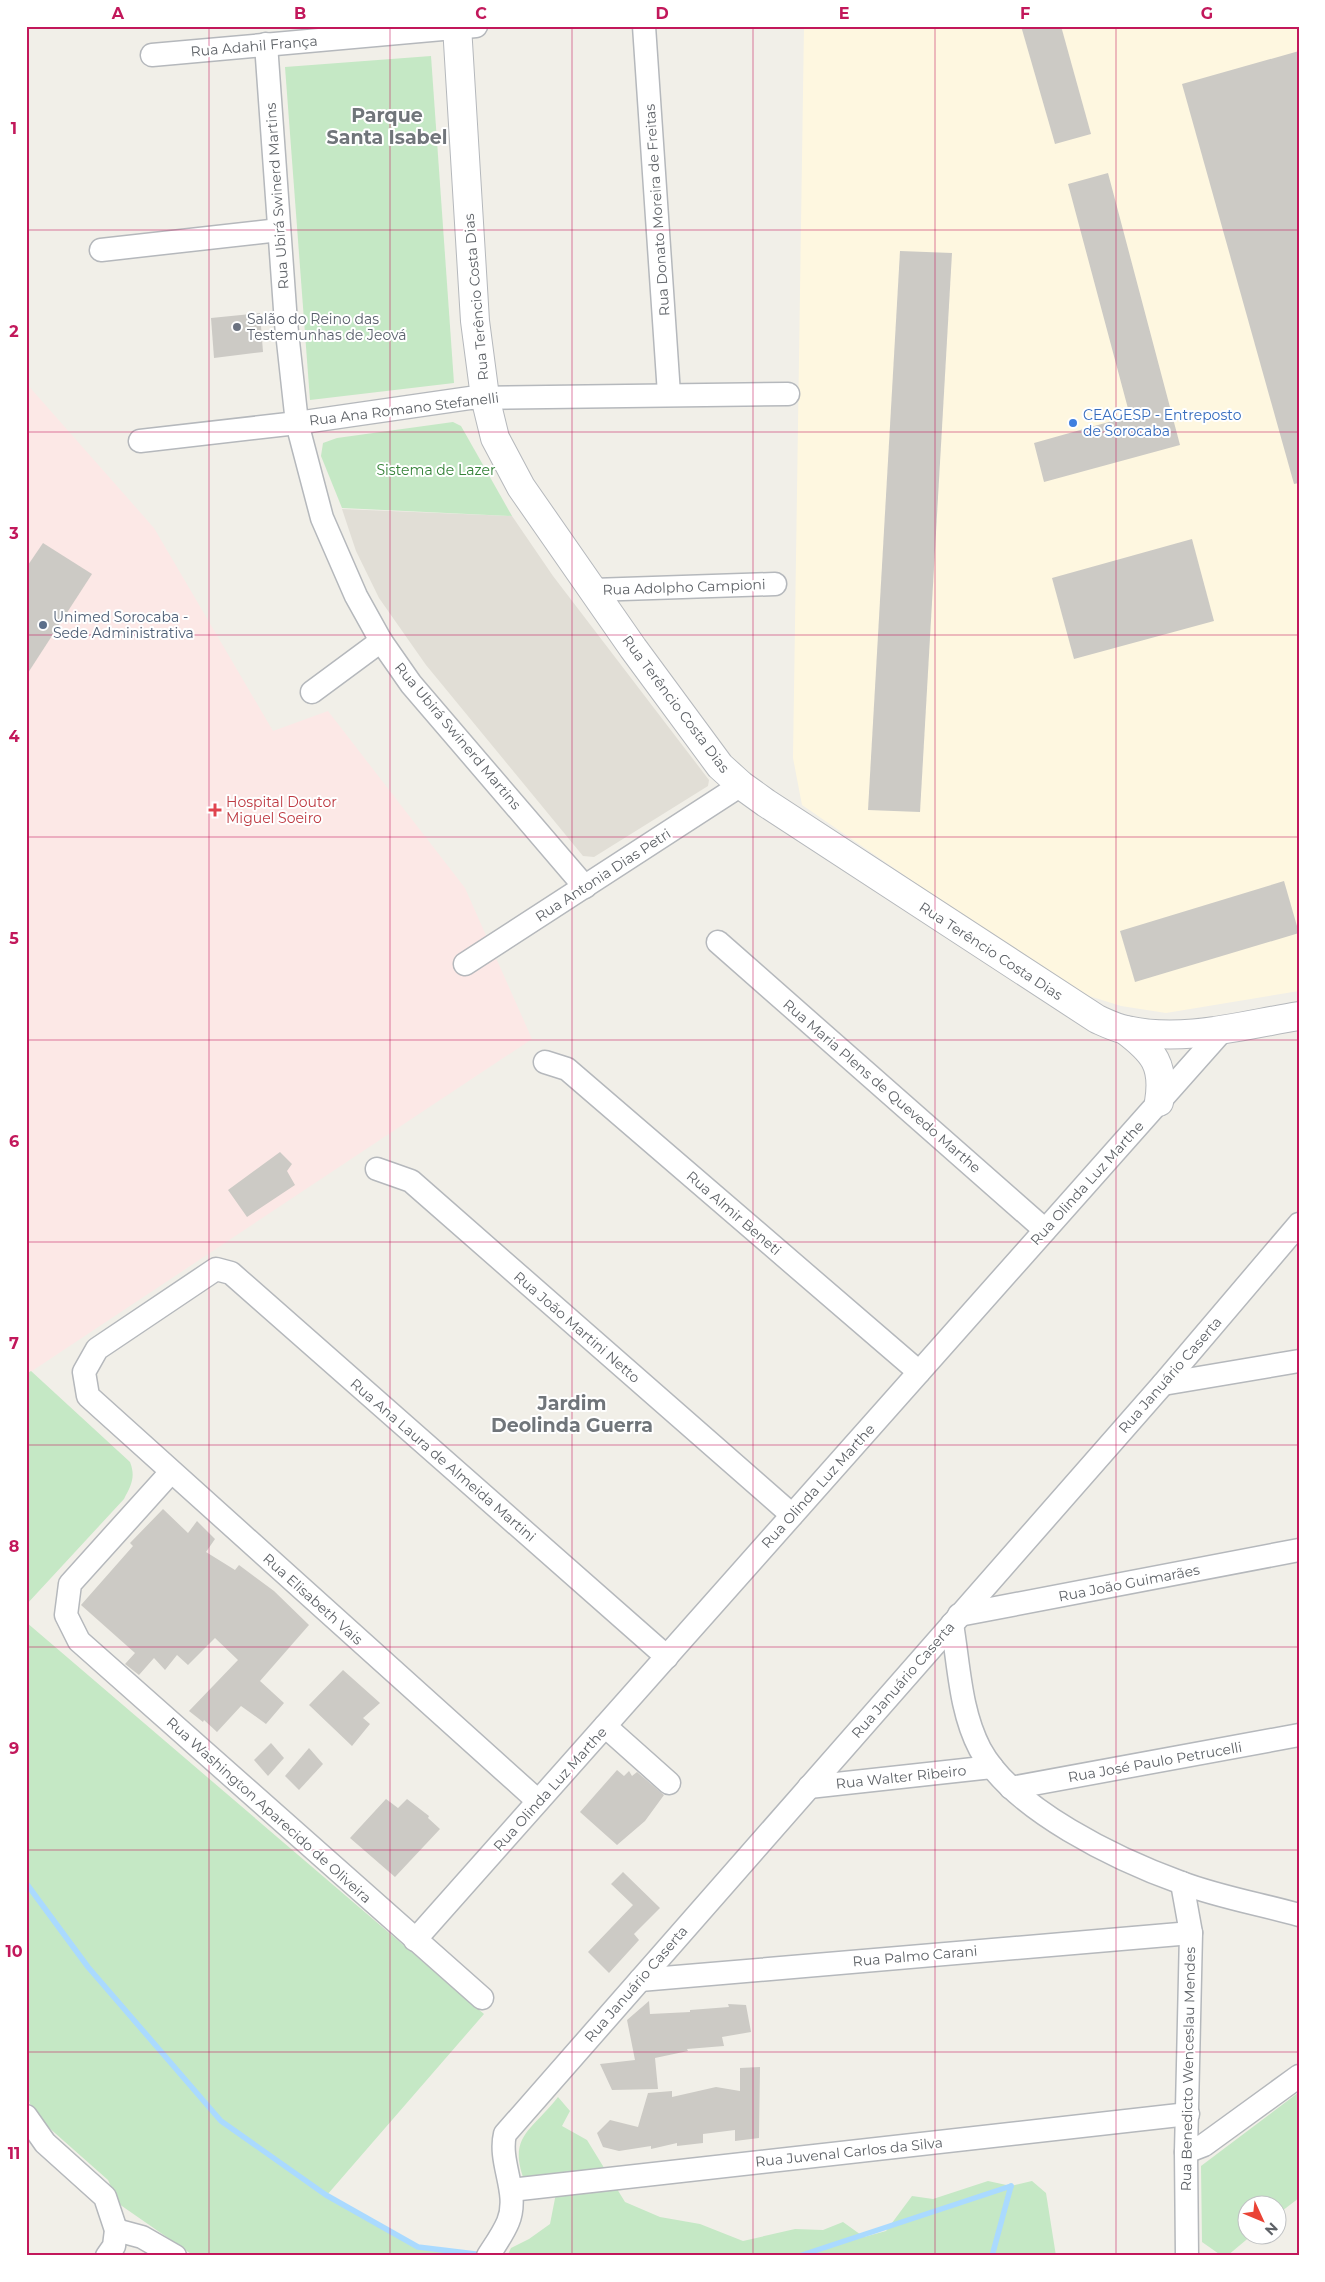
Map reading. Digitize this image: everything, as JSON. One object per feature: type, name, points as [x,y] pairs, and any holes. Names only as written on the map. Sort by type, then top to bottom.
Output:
[{"type":"street","name":"Rua Donato Moreira de Freitas","points":[[644,26],[669,394]]},
{"type":"street","name":"Rua Adahil França","points":[[152,55],[464,27]]},
{"type":"street","name":"Rua Terêncio Costa Dias","points":[[464,27],[475,321],[485,397],[495,438],[521,487],[592,590],[720,766],[741,785],[930,912],[1097,1019],[1125,1030],[1159,1034],[1222,1031],[1299,1016]]},
{"type":"street","name":"Rua Ubirá Swinerd Martins","points":[[266,44],[279,230],[297,424],[322,518],[356,596],[381,641],[411,684],[585,887]]},
{"type":"street","points":[[101,250],[279,230]]},
{"type":"street","name":"Rua Ana Romano Stefanelli","points":[[140,440],[297,424],[485,397],[788,394]]},
{"type":"street","name":"Rua Adolpho Campioni","points":[[592,590],[775,584]]},
{"type":"street","points":[[312,692],[381,641]]},
{"type":"street","name":"Rua Antonia Dias Petri","points":[[464,964],[741,785]]},
{"type":"street","name":"Rua Maria Plens de Quevedo Marthe","points":[[718,942],[1046,1230]]},
{"type":"street","points":[[1125,1030],[1137,1039],[1156,1061],[1161,1074],[1159,1102]]},
{"type":"street","name":"Rua Olinda Luz Marthe","points":[[415,1940],[1222,1031]]},
{"type":"street","name":"Rua Almir Beneti","points":[[545,1062],[567,1069],[918,1372]]},
{"type":"street","name":"Rua João Martini Netto","points":[[377,1169],[411,1181],[792,1515]]},
{"type":"street","name":"Rua Januário Caserta","points":[[511,2190],[502,2147],[504,2134],[1163,1384],[1299,1224]]},
{"type":"street","name":"Rua Ana Laura de Almeida Martini","points":[[88,1396],[84,1372],[97,1349],[216,1269],[231,1274],[666,1657]]},
{"type":"street","points":[[1163,1384],[1299,1361]]},
{"type":"street","name":"Rua Elisabeth Vais","points":[[88,1396],[538,1801]]},
{"type":"street","name":"Rua Washington Aparecido de Oliveira","points":[[171,1472],[70,1584],[66,1615],[79,1641],[482,1998]]},
{"type":"street","name":"Rua João Guimarães","points":[[956,1620],[1299,1550]]},
{"type":"street","points":[[956,1620],[968,1719],[981,1749],[992,1767],[1011,1788],[1035,1809],[1103,1848],[1182,1883],[1299,1915]]},
{"type":"street","points":[[605,1726],[669,1783]]},
{"type":"street","name":"Rua José Paulo Petrucelli","points":[[1011,1788],[1299,1735]]},
{"type":"street","name":"Rua Walter Ribeiro","points":[[809,1787],[992,1767]]},
{"type":"street","name":"Rua Benedicto Wenceslau Mendes","points":[[1182,1883],[1191,1933],[1186,2152],[1187,2256]]},
{"type":"street","name":"Rua Palmo Carani","points":[[640,1980],[1191,1933]]},
{"type":"street","points":[[1186,2152],[1204,2145],[1299,2076]]},
{"type":"street","name":"Rua Juvenal Carlos da Silva","points":[[511,2190],[1188,2114]]},
{"type":"street","points":[[26,2116],[45,2143],[105,2197],[116,2230],[114,2246],[107,2256]]},
{"type":"street","points":[[488,2256],[509,2221],[512,2206],[511,2190]]},
{"type":"street","points":[[116,2230],[142,2237],[175,2256]]},
{"type":"shaded area","name":"CEAGESP - Entreposto de Sorocaba","points":[[804,26],[1299,26],[1299,991],[1166,1013],[1121,1006],[1073,991],[802,805],[793,758]]},
{"type":"shaded area","name":"Hospital Doutor Miguel Soeiro","points":[[26,383],[154,528],[273,731],[328,711],[465,888],[532,1039],[26,1375]]},
{"type":"shaded area","points":[[342,509],[512,516],[553,576],[709,780],[708,786],[594,857],[583,856],[426,665],[379,598],[356,551]]},
{"type":"green space","points":[[431,56],[454,383],[310,400],[285,67]]},
{"type":"green space","name":"Sistema de Lazer","points":[[453,422],[461,426],[512,516],[342,508],[321,456],[323,443],[337,438]]},
{"type":"green space","points":[[31,1371],[130,1462],[133,1477],[131,1486],[124,1499],[26,1605],[26,1374]]},
{"type":"green space","points":[[26,1622],[484,2014],[327,2195],[418,2247],[465,2253],[463,2256],[194,2256],[119,2204],[108,2180],[47,2126],[30,2104],[26,2089]]},
{"type":"green space","points":[[1299,2092],[1299,2198],[1288,2206],[1288,2194],[1238,2194],[1238,2244],[1241,2244],[1227,2256],[1222,2256],[1202,2242],[1201,2166]]},
{"type":"green space","points":[[558,2097],[570,2111],[562,2126],[587,2140],[625,2202],[660,2217],[700,2224],[743,2241],[795,2229],[823,2230],[843,2222],[864,2237],[886,2231],[912,2196],[933,2199],[988,2181],[1011,2186],[1032,2181],[1046,2193],[1056,2256],[507,2256],[511,2248],[529,2239],[550,2224],[558,2183],[526,2185],[519,2156],[520,2145],[524,2136]]},
{"type":"building","points":[[1021,26],[1061,26],[1091,134],[1055,144]]},
{"type":"building","points":[[1299,51],[1299,483],[1294,484],[1182,84]]},
{"type":"building","points":[[1108,173],[1180,445],[1044,482],[1034,443],[1130,416],[1068,184]]},
{"type":"building","points":[[900,251],[952,253],[920,812],[868,810]]},
{"type":"building","name":"Salão do Reino das Testemunhas de Jeová","points":[[260,313],[263,352],[214,358],[211,318]]},
{"type":"building","points":[[1192,539],[1214,621],[1074,659],[1052,578]]},
{"type":"building","name":"Unimed Sorocaba - Sede Administrativa","points":[[43,543],[92,574],[26,676],[26,568]]},
{"type":"building","points":[[1284,881],[1299,933],[1135,982],[1120,931]]},
{"type":"building","points":[[280,1152],[292,1164],[287,1171],[295,1185],[247,1217],[228,1190]]},
{"type":"building","points":[[163,1509],[188,1533],[197,1521],[215,1539],[206,1552],[235,1570],[239,1565],[274,1591],[309,1625],[260,1681],[284,1703],[266,1724],[241,1706],[217,1732],[204,1720],[203,1722],[189,1711],[238,1660],[215,1638],[188,1665],[177,1655],[165,1670],[154,1658],[139,1675],[125,1664],[135,1653],[81,1605],[133,1546],[130,1543]]},
{"type":"building","points":[[343,1670],[380,1703],[363,1718],[370,1724],[352,1746],[309,1705]]},
{"type":"building","points":[[271,1743],[284,1758],[268,1776],[254,1760]]},
{"type":"building","points":[[309,1748],[323,1764],[299,1790],[285,1776]]},
{"type":"building","points":[[617,1770],[624,1776],[629,1771],[632,1776],[637,1772],[664,1795],[645,1821],[617,1845],[580,1812]]},
{"type":"building","points":[[386,1799],[398,1808],[407,1799],[429,1816],[428,1818],[440,1829],[395,1877],[350,1838]]},
{"type":"building","points":[[623,1872],[660,1908],[634,1934],[639,1940],[609,1973],[588,1952],[633,1905],[611,1884]]},
{"type":"building","points":[[649,2001],[650,2014],[690,2012],[690,2010],[729,2007],[728,2004],[746,2005],[751,2032],[722,2037],[724,2046],[687,2049],[688,2051],[655,2058],[658,2089],[612,2090],[600,2064],[635,2060],[627,2020]]},
{"type":"building","points":[[760,2067],[759,2138],[735,2141],[735,2130],[703,2134],[703,2143],[677,2146],[677,2143],[651,2149],[651,2146],[619,2151],[603,2147],[597,2133],[610,2120],[638,2127],[648,2093],[672,2091],[672,2097],[716,2087],[740,2091],[740,2068]]},
{"type":"waterway","points":[[26,1883],[88,1967],[221,2121],[326,2195],[418,2247],[484,2255]]},
{"type":"waterway","points":[[799,2256],[1011,2186]]},
{"type":"waterway","points":[[992,2256],[1011,2186]]},
{"type":"place","name":"Salão do Reino das Testemunhas de Jeová","points":[[237,327]]},
{"type":"place","name":"CEAGESP - Entreposto de Sorocaba","points":[[1073,423]]},
{"type":"place","name":"Unimed Sorocaba - Sede Administrativa","points":[[43,625]]},
{"type":"place","name":"Hospital Doutor Miguel Soeiro","points":[[215,810]]},
{"type":"district","name":"Parque Santa Isabel","points":[[387,126]]},
{"type":"district","name":"Jardim Deolinda Guerra","points":[[572,1414]]}]
